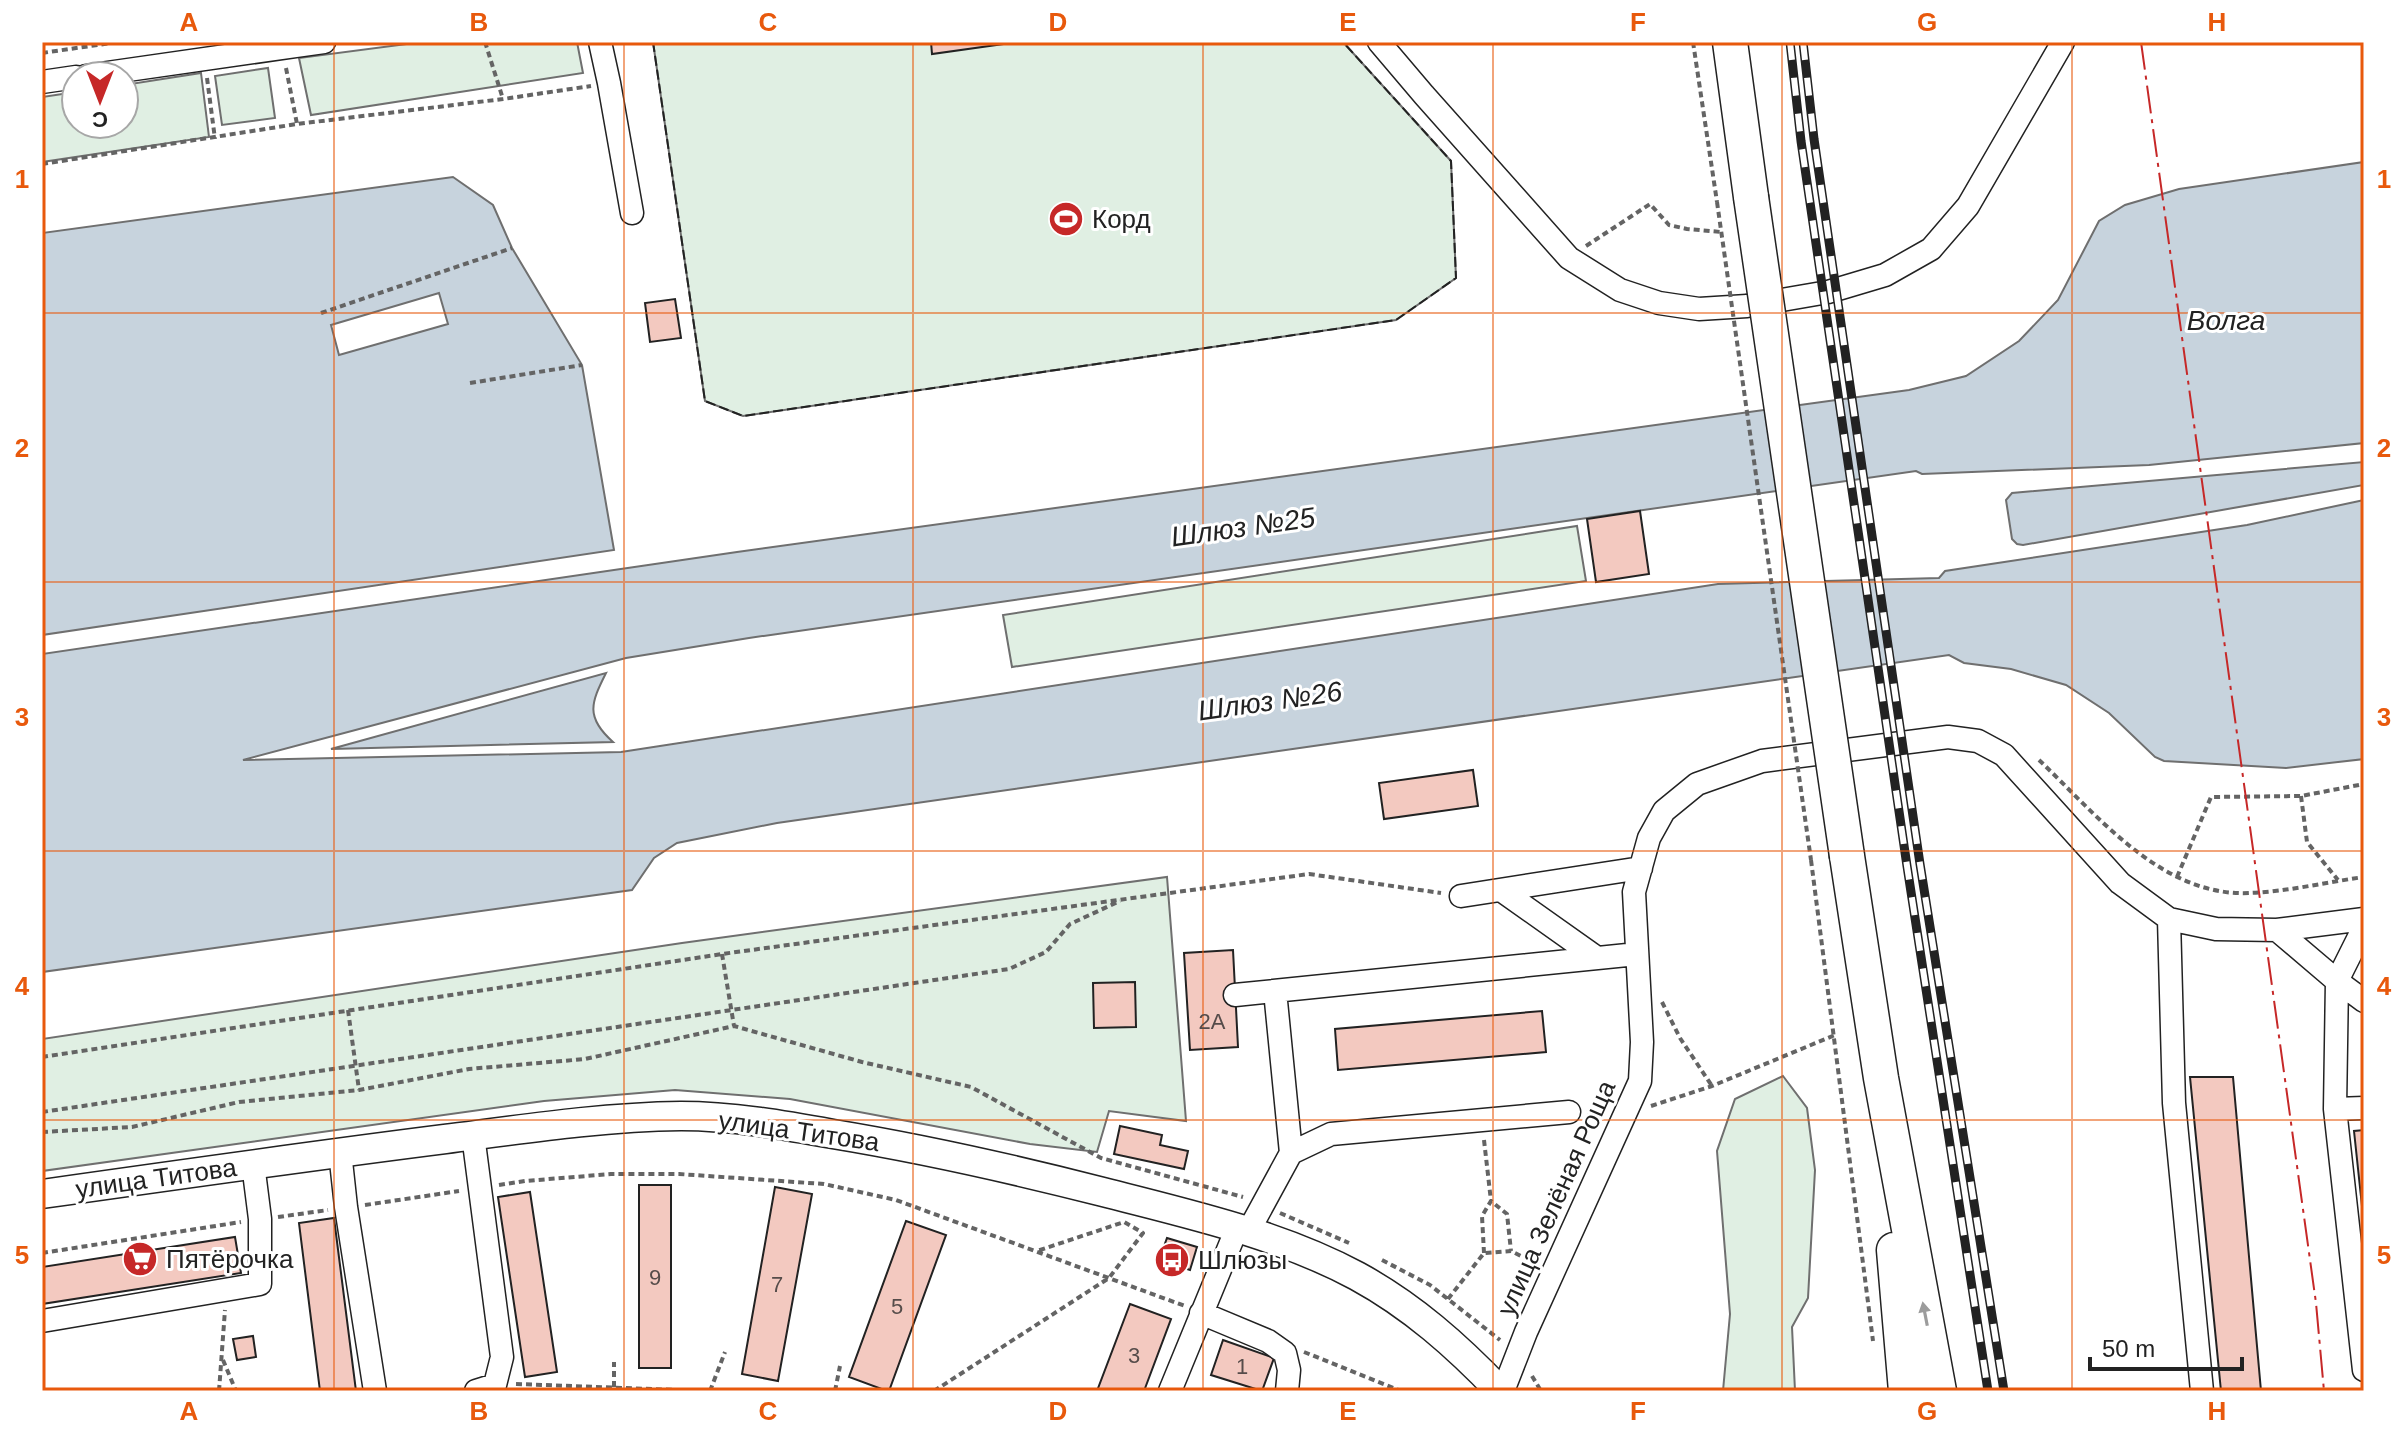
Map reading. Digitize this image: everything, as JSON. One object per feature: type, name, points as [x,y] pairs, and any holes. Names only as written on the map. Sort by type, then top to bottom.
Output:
[{"type":"highway","points":[[1730,42],[1881,1078],[1939,1391]]},
{"type":"highway","points":[[1881,1078],[1906,1391]]},
{"type":"main road","name":"улица Титова","points":[[42,1194],[340,1152],[622,1119],[683,1116],[761,1122],[986,1162],[1242,1230],[1318,1258],[1397,1301],[1455,1346],[1501,1391]]},
{"type":"street","points":[[140,68],[324,42]]},
{"type":"street","points":[[600,42],[632,213]]},
{"type":"street","points":[[1379,42],[1569,258],[1620,290],[1659,303],[1699,309],[1747,306],[1828,292],[1885,275],[1931,249],[1968,206],[2063,42]]},
{"type":"street","name":"улица Зелёная Роща","points":[[1501,1391],[1640,1081],[1642,1055],[1634,892],[1649,838],[1664,811],[1697,784],[1762,761],[1948,737],[1978,741],[2004,755],[2120,883],[2169,919],[2216,929],[2277,930],[2364,919]]},
{"type":"street","points":[[1461,896],[1641,868]]},
{"type":"street","points":[[1501,890],[1597,958]]},
{"type":"street","points":[[2169,919],[2174,1103],[2202,1391]]},
{"type":"street","points":[[2364,927],[2337,981],[2335,1109],[2364,1370]]},
{"type":"street","points":[[2277,930],[2364,1001]]},
{"type":"street","points":[[1235,995],[1637,954]]},
{"type":"street","points":[[1275,991],[1291,1153]]},
{"type":"street","points":[[2335,1109],[2364,1108]]},
{"type":"street","points":[[1170,1391],[1201,1313],[1242,1230],[1291,1153],[1331,1134],[1569,1112]]},
{"type":"street","points":[[473,1135],[502,1357],[478,1389]]},
{"type":"street","points":[[340,1152],[375,1391]]},
{"type":"street","points":[[42,1321],[260,1284],[260,1219],[253,1164]]},
{"type":"street","points":[[1201,1313],[1268,1341],[1285,1353],[1289,1370],[1287,1391]]},
{"type":"path","points":[[42,53],[118,42]]},
{"type":"path","points":[[485,42],[503,99]]},
{"type":"path","points":[[1693,42],[1811,860],[1873,1347]]},
{"type":"path","points":[[293,46],[297,124]]},
{"type":"path","points":[[204,59],[215,139]]},
{"type":"path","points":[[42,164],[297,124],[609,83]]},
{"type":"path","points":[[1569,258],[1650,204],[1669,225],[1721,232]]},
{"type":"path","points":[[321,313],[512,248]]},
{"type":"path","points":[[470,383],[582,365]]},
{"type":"path","points":[[1786,749],[1802,747]]},
{"type":"path","points":[[2030,751],[2144,859],[2177,877],[2213,891],[2249,893],[2364,877]]},
{"type":"path","points":[[2177,877],[2211,797],[2301,796],[2364,784]]},
{"type":"path","points":[[2301,796],[2307,842],[2338,880]]},
{"type":"path","points":[[42,1057],[722,954],[1309,874],[1461,896]]},
{"type":"path","points":[[42,1112],[1009,969],[1046,952],[1070,924],[1125,899]]},
{"type":"path","points":[[722,954],[734,1026]]},
{"type":"path","points":[[1659,996],[1680,1038],[1712,1086]]},
{"type":"path","points":[[348,1010],[359,1090]]},
{"type":"path","points":[[42,1132],[132,1127],[239,1102],[359,1090],[469,1069],[585,1059],[734,1026],[862,1062],[971,1087]]},
{"type":"path","points":[[1569,1112],[1644,1108],[1712,1086],[1835,1035]]},
{"type":"path","points":[[1448,1299],[1484,1253],[1482,1216],[1491,1201],[1482,1120]]},
{"type":"path","points":[[42,1253],[525,1181],[611,1174],[679,1174],[824,1184],[896,1200],[1201,1313]]},
{"type":"path","points":[[1491,1201],[1507,1214],[1511,1251]]},
{"type":"path","points":[[934,1391],[1109,1278],[1143,1233],[1124,1222],[1037,1251]]},
{"type":"path","points":[[1484,1253],[1511,1251],[1535,1263]]},
{"type":"path","points":[[219,1391],[227,1290]]},
{"type":"path","points":[[478,1389],[519,1384],[708,1391],[725,1352]]},
{"type":"path","points":[[1285,1353],[1305,1352],[1401,1391]]},
{"type":"path","points":[[222,1358],[236,1391]]},
{"type":"path","points":[[614,1362],[614,1387]]},
{"type":"path","points":[[835,1391],[840,1366]]},
{"type":"green space","points":[[422,42],[577,42],[583,73],[311,115],[299,58]]},
{"type":"green space","name":"Корд","points":[[653,42],[1343,42],[1451,161],[1456,278],[1396,320],[743,416],[705,401]]},
{"type":"green space","points":[[268,68],[275,118],[222,125],[215,76]]},
{"type":"green space","points":[[201,73],[209,137],[42,162],[42,97],[60,94],[60,140],[140,140],[140,83]]},
{"type":"green space","points":[[1577,526],[1586,581],[1012,667],[1003,615]]},
{"type":"green space","points":[[1167,877],[1186,1121],[1109,1111],[1097,1152],[1030,1144],[790,1099],[675,1090],[544,1101],[42,1171],[42,1039],[682,943]]},
{"type":"green space","points":[[1783,1076],[1807,1108],[1815,1170],[1808,1298],[1792,1327],[1795,1391],[1723,1391],[1730,1314],[1717,1151],[1735,1099]]},
{"type":"water","points":[[2364,162],[2364,443],[2149,465],[1922,474],[1916,471],[749,638],[626,658],[243,760],[621,752],[1718,584],[1939,578],[1945,571],[2247,525],[2364,500],[2364,759],[2286,768],[2164,761],[2155,757],[2109,713],[2066,685],[2011,669],[1964,663],[1949,655],[777,823],[677,843],[654,858],[632,890],[42,972],[42,654],[737,552],[1909,390],[1966,376],[2019,341],[2058,300],[2099,221],[2125,205],[2179,189]]},
{"type":"water","points":[[453,177],[493,205],[512,248],[582,365],[614,550],[42,635],[42,233]]},
{"type":"water","points":[[2364,462],[2364,485],[2023,545],[2012,539],[2006,500],[2012,493]]},
{"type":"water","points":[[606,673],[593,709],[598,725],[613,742],[331,749]]},
{"type":"pier","points":[[439,293],[448,324],[339,355],[331,325]]},
{"type":"building","points":[[931,42],[1018,42],[932,54]]},
{"type":"building","points":[[675,299],[681,338],[650,342],[645,303]]},
{"type":"building","points":[[1640,511],[1649,574],[1596,582],[1587,519]]},
{"type":"building","points":[[1473,770],[1478,806],[1384,819],[1379,783]]},
{"type":"building","points":[[1233,950],[1238,1047],[1190,1050],[1184,953]]},
{"type":"building","points":[[1135,982],[1136,1027],[1094,1028],[1093,983]]},
{"type":"building","points":[[1542,1011],[1546,1052],[1338,1070],[1335,1029]]},
{"type":"building","points":[[2190,1077],[2233,1077],[2261,1391],[2221,1391]]},
{"type":"building","points":[[1120,1126],[1162,1135],[1160,1145],[1188,1151],[1184,1169],[1114,1154]]},
{"type":"building","points":[[2364,1130],[2364,1225],[2354,1131]]},
{"type":"building","points":[[639,1185],[671,1185],[671,1368],[639,1368]]},
{"type":"building","points":[[775,1187],[812,1194],[778,1381],[742,1374]]},
{"type":"building","points":[[530,1192],[557,1372],[525,1377],[498,1197]]},
{"type":"building","points":[[334,1218],[356,1391],[320,1391],[299,1223]]},
{"type":"building","points":[[906,1221],[946,1235],[887,1391],[849,1377]]},
{"type":"building","points":[[235,1237],[241,1273],[42,1304],[42,1267]]},
{"type":"building","points":[[1167,1238],[1197,1247],[1190,1270],[1159,1260]]},
{"type":"building","points":[[1130,1304],[1171,1319],[1144,1391],[1097,1391]]},
{"type":"building","points":[[253,1336],[256,1357],[237,1360],[233,1339]]},
{"type":"building","points":[[1223,1340],[1274,1358],[1262,1391],[1211,1375]]},
{"type":"railway","points":[[1790,42],[1801,141],[1907,866],[1988,1391]]},
{"type":"railway","points":[[1803,42],[1814,139],[1920,864],[2004,1391]]},
{"type":"fence","points":[[653,42],[705,401],[743,416],[1396,320],[1456,278],[1451,161],[1343,42]]},
{"type":"power","points":[[2141,42],[2316,1303],[2324,1391]]},
{"type":"place","name":"Корд","points":[[1066,219]]},
{"type":"place","name":"Пятёрочка","points":[[140,1259]]},
{"type":"place","name":"Шлюзы","points":[[1172,1260]]},
{"type":"water label","name":"Волга","points":[[2226,320]]},
{"type":"water label","name":"Шлюз №25","points":[[1243,527]]},
{"type":"water label","name":"Шлюз №26","points":[[1270,701]]}]
